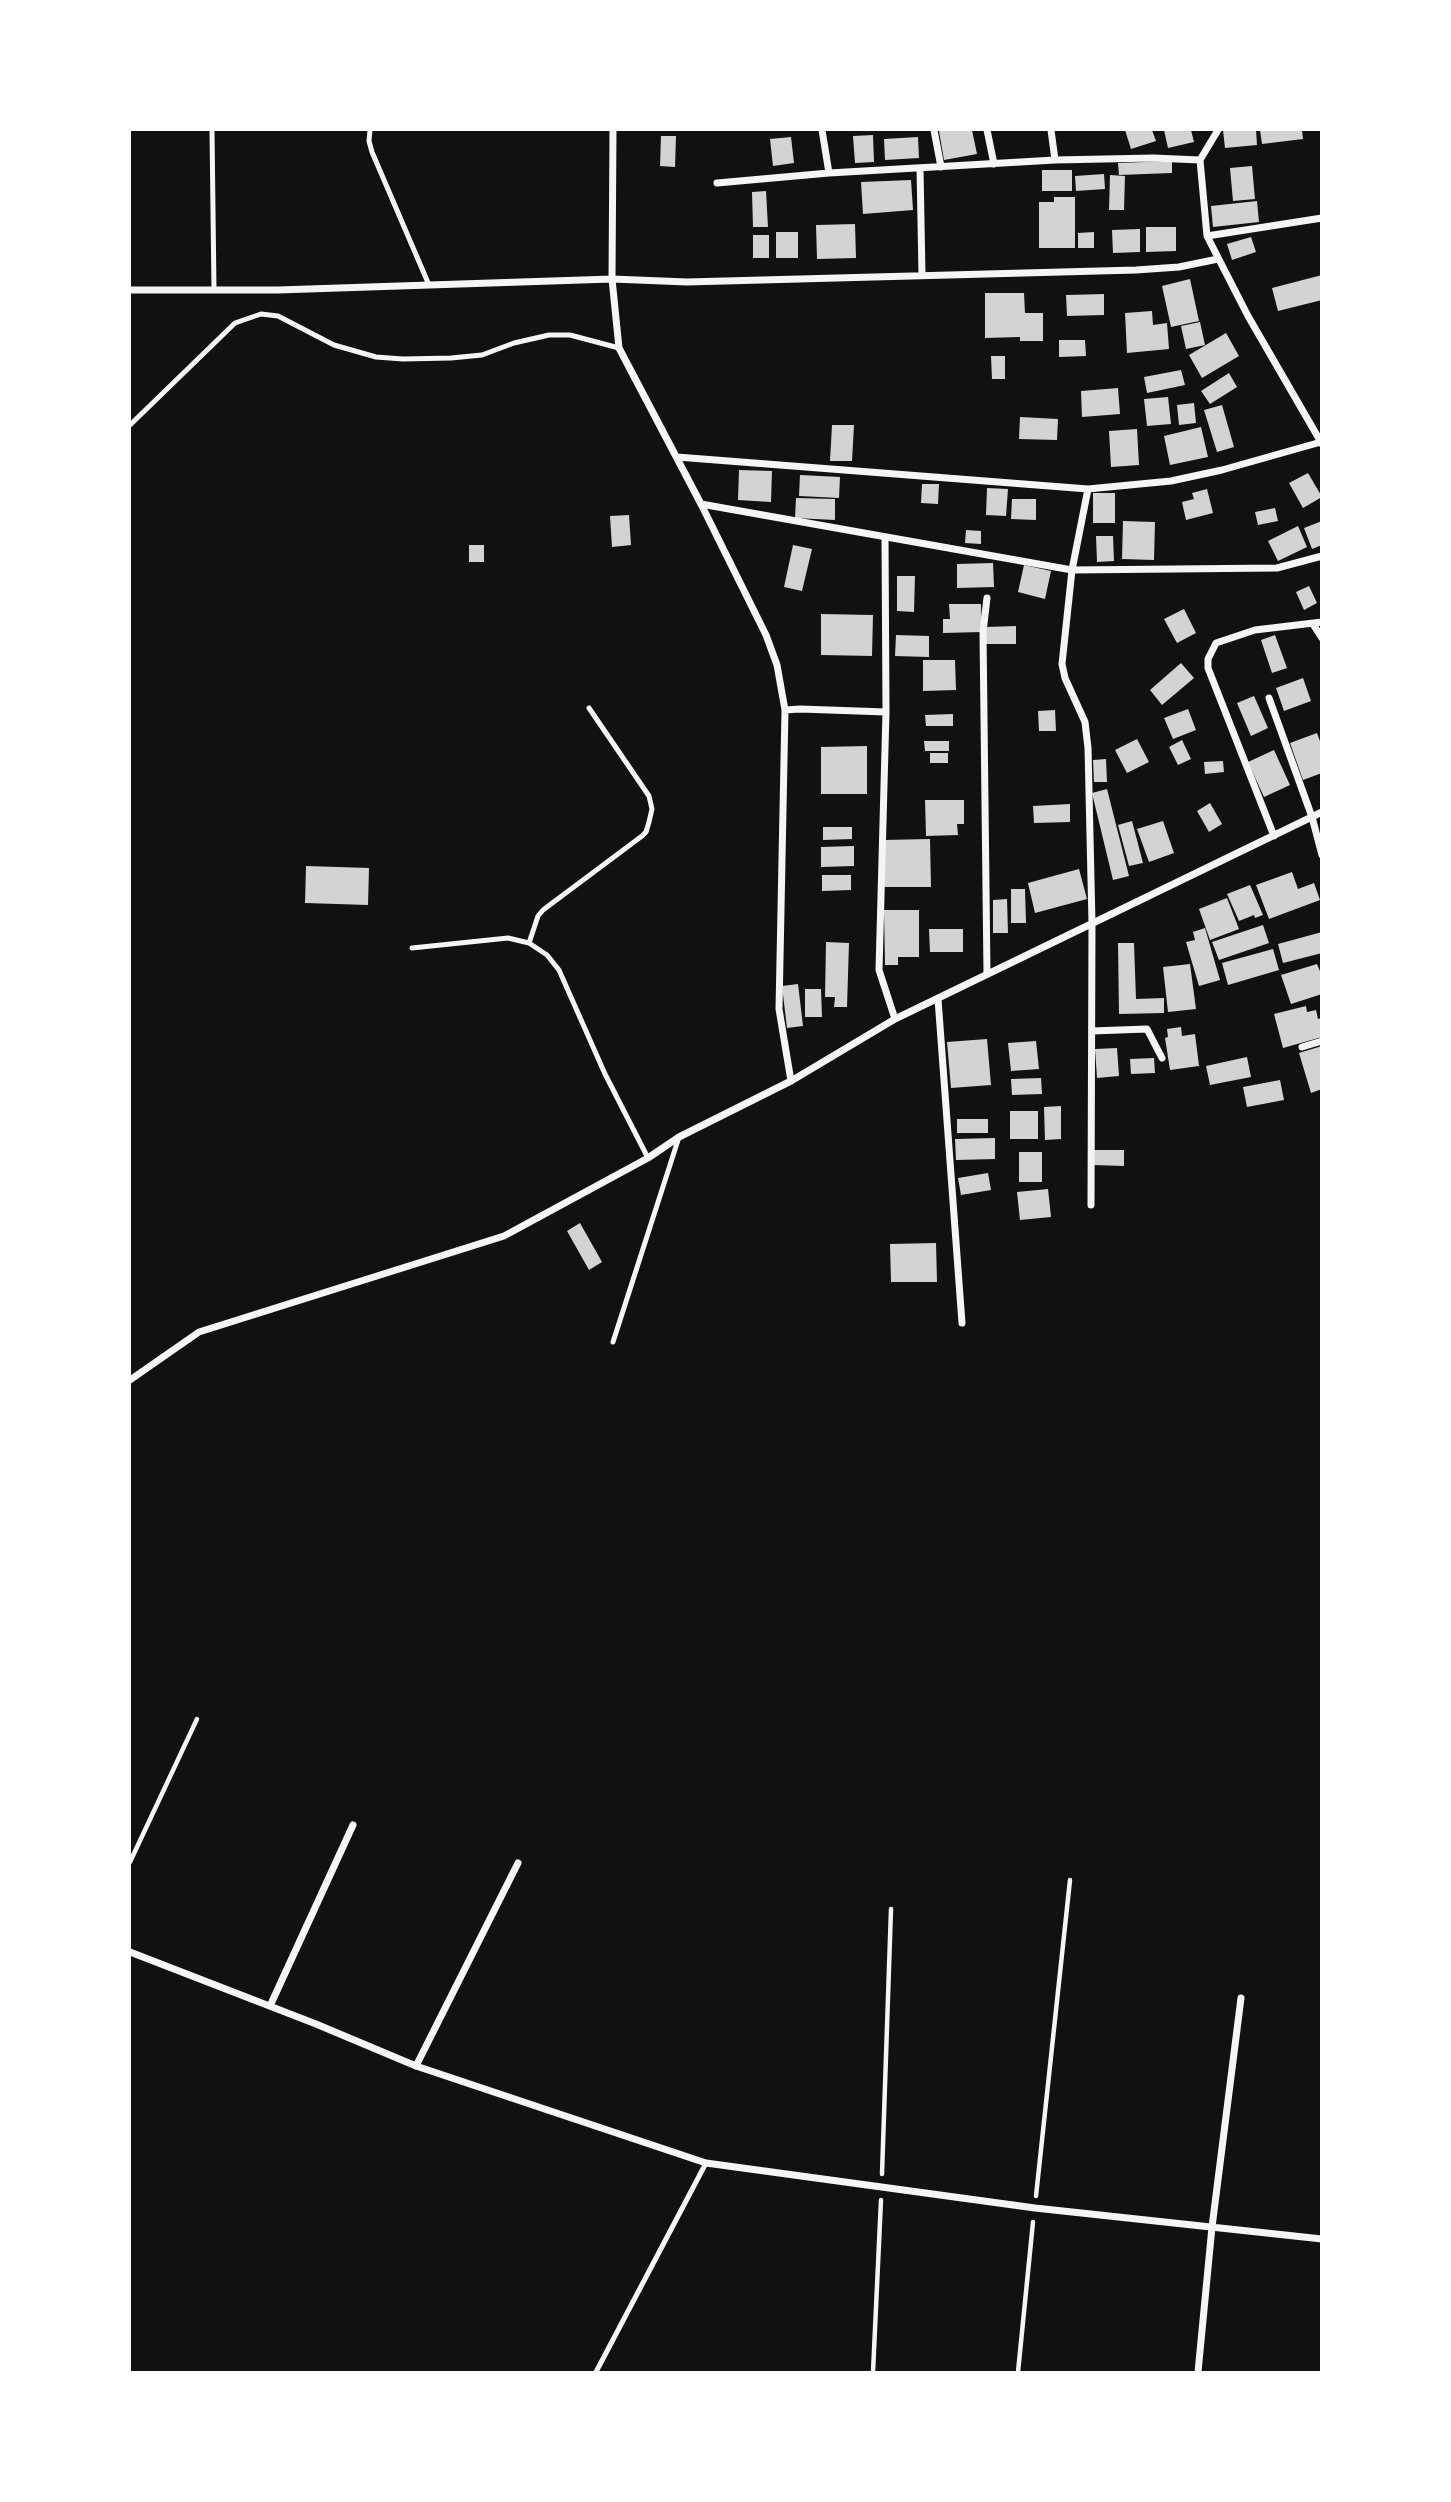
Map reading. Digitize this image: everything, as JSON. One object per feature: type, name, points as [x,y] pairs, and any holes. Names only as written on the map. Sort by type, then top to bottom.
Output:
[{"type":"street","points":[[613,130],[612,279],[619,348],[701,504],[773,652],[783,692],[785,710],[779,1009],[791,1081]]},
{"type":"street","points":[[822,130],[829,173]]},
{"type":"street","points":[[934,130],[941,167]]},
{"type":"street","points":[[988,130],[994,164]]},
{"type":"street","points":[[1051,130],[1055,160]]},
{"type":"street","points":[[677,457],[1088,489],[1171,481],[1321,443],[1248,316],[1207,236],[1200,160],[1218,130]]},
{"type":"street","points":[[716,183],[829,173],[1055,160],[1200,160]]},
{"type":"street","points":[[920,168],[922,275]]},
{"type":"street","points":[[1207,236],[1321,218]]},
{"type":"street","points":[[130,290],[612,279],[687,282],[1136,270],[1179,267],[1218,259]]},
{"type":"street","points":[[1088,489],[1072,570],[1062,664],[1087,731],[1092,923],[1091,1205]]},
{"type":"street","points":[[701,504],[1072,570],[1277,568],[1321,556]]},
{"type":"street","points":[[885,537],[886,712],[879,970],[895,1019]]},
{"type":"street","points":[[987,598],[983,632],[987,974]]},
{"type":"street","points":[[1274,836],[1208,668],[1208,659],[1216,643],[1255,630],[1317,623],[1321,638]]},
{"type":"street","points":[[1269,698],[1312,817],[1321,855]]},
{"type":"street","points":[[785,710],[886,712]]},
{"type":"street","points":[[130,1380],[199,1332],[504,1236],[648,1158],[679,1137],[791,1081],[895,1019],[1321,812]]},
{"type":"street","points":[[938,999],[962,1323]]},
{"type":"street","points":[[1092,1031],[1147,1030],[1162,1058]]},
{"type":"street","points":[[1302,1047],[1321,1041]]},
{"type":"street","points":[[270,2007],[353,1825]]},
{"type":"street","points":[[416,2066],[518,1863]]},
{"type":"street","points":[[130,1952],[416,2066],[706,2163],[1035,2208],[1321,2239]]},
{"type":"street","points":[[1198,2372],[1212,2227],[1241,1998]]},
{"type":"lane","points":[[212,130],[214,290]]},
{"type":"lane","points":[[370,130],[372,152],[429,285]]},
{"type":"lane","points":[[130,425],[235,323],[261,314],[278,316],[334,345],[376,357],[403,359],[482,355],[514,343],[550,335],[570,335],[619,348]]},
{"type":"lane","points":[[529,943],[538,916],[543,910],[642,836],[649,822],[652,809],[649,796],[589,708]]},
{"type":"lane","points":[[412,948],[508,939],[529,943],[547,955],[559,970],[605,1074],[648,1158]]},
{"type":"lane","points":[[613,1342],[679,1137]]},
{"type":"lane","points":[[596,2372],[706,2163]]},
{"type":"path","points":[[130,1862],[198,1718]]},
{"type":"path","points":[[1018,2372],[1070,1881]]},
{"type":"path","points":[[873,2372],[891,1909]]},
{"type":"building","points":[[972,130],[977,154],[944,160],[939,131]]},
{"type":"building","points":[[1125,130],[1152,130],[1156,141],[1131,149]]},
{"type":"building","points":[[1164,130],[1191,130],[1194,142],[1168,148]]},
{"type":"building","points":[[1223,130],[1256,130],[1257,145],[1225,148]]},
{"type":"building","points":[[1260,130],[1302,130],[1303,139],[1262,144]]},
{"type":"building","points":[[873,135],[874,162],[855,163],[853,136]]},
{"type":"building","points":[[661,136],[676,136],[675,167],[660,166]]},
{"type":"building","points":[[791,137],[794,163],[773,166],[770,139]]},
{"type":"building","points":[[918,137],[919,158],[885,160],[884,139]]},
{"type":"building","points":[[1172,161],[1172,173],[1119,175],[1118,163]]},
{"type":"building","points":[[1252,166],[1255,199],[1233,201],[1230,168]]},
{"type":"building","points":[[1042,170],[1072,170],[1072,191],[1042,191]]},
{"type":"building","points":[[1104,174],[1105,189],[1076,191],[1075,176]]},
{"type":"building","points":[[1110,175],[1125,176],[1124,210],[1109,210]]},
{"type":"building","points":[[911,180],[913,210],[863,214],[861,182]]},
{"type":"building","points":[[766,191],[768,227],[753,227],[752,192]]},
{"type":"building","points":[[1054,197],[1075,197],[1075,248],[1039,248],[1039,202],[1054,202]]},
{"type":"building","points":[[1257,201],[1259,222],[1213,227],[1211,206]]},
{"type":"building","points":[[855,224],[856,258],[817,259],[816,225]]},
{"type":"building","points":[[1146,227],[1176,227],[1176,251],[1146,252]]},
{"type":"building","points":[[1140,229],[1140,252],[1113,253],[1112,230]]},
{"type":"building","points":[[776,232],[798,232],[798,258],[776,258]]},
{"type":"building","points":[[1094,232],[1094,248],[1078,248],[1078,233]]},
{"type":"building","points":[[753,235],[769,235],[769,258],[753,258]]},
{"type":"building","points":[[1251,237],[1256,252],[1232,260],[1227,244]]},
{"type":"building","points":[[1322,275],[1322,300],[1278,311],[1272,288]]},
{"type":"building","points":[[1190,279],[1199,321],[1171,327],[1162,286]]},
{"type":"building","points":[[985,293],[1024,293],[1025,313],[1043,313],[1043,341],[1020,341],[1020,337],[985,338]]},
{"type":"building","points":[[1104,294],[1104,315],[1067,316],[1066,295]]},
{"type":"building","points":[[1152,311],[1153,325],[1167,323],[1169,349],[1127,353],[1125,313]]},
{"type":"building","points":[[1200,322],[1205,345],[1186,349],[1181,326]]},
{"type":"building","points":[[1226,333],[1239,356],[1202,378],[1189,355]]},
{"type":"building","points":[[1059,340],[1085,340],[1086,356],[1059,357]]},
{"type":"building","points":[[991,356],[1005,356],[1005,379],[992,379]]},
{"type":"building","points":[[1181,370],[1185,385],[1147,393],[1144,377]]},
{"type":"building","points":[[1229,373],[1237,387],[1210,404],[1201,391]]},
{"type":"building","points":[[1118,388],[1120,414],[1082,417],[1081,391]]},
{"type":"building","points":[[1168,397],[1171,424],[1147,426],[1144,399]]},
{"type":"building","points":[[1194,403],[1196,423],[1179,425],[1177,405]]},
{"type":"building","points":[[1222,405],[1234,447],[1217,452],[1204,410]]},
{"type":"building","points":[[1020,417],[1058,419],[1057,440],[1019,439]]},
{"type":"building","points":[[832,425],[854,425],[852,461],[830,461]]},
{"type":"building","points":[[1201,427],[1208,457],[1170,465],[1164,436]]},
{"type":"building","points":[[1137,429],[1139,465],[1111,467],[1109,431]]},
{"type":"building","points":[[739,470],[772,471],[771,502],[738,500]]},
{"type":"building","points":[[1308,473],[1322,497],[1303,508],[1289,483]]},
{"type":"building","points":[[800,475],[840,477],[839,498],[799,496]]},
{"type":"building","points":[[922,484],[939,484],[938,504],[921,503]]},
{"type":"building","points":[[987,488],[1008,489],[1006,516],[986,515]]},
{"type":"building","points":[[1207,489],[1213,513],[1186,520],[1182,502],[1194,499],[1192,493]]},
{"type":"building","points":[[1093,493],[1115,493],[1115,523],[1093,523]]},
{"type":"building","points":[[796,498],[835,499],[835,520],[795,518]]},
{"type":"building","points":[[1012,499],[1036,499],[1036,520],[1011,519]]},
{"type":"building","points":[[1275,508],[1278,521],[1258,525],[1255,512]]},
{"type":"building","points":[[629,515],[631,545],[612,547],[610,516]]},
{"type":"building","points":[[1123,521],[1155,522],[1154,560],[1122,559]]},
{"type":"building","points":[[1322,521],[1322,545],[1312,549],[1304,528]]},
{"type":"building","points":[[1298,526],[1307,547],[1278,561],[1268,541]]},
{"type":"building","points":[[966,530],[981,531],[981,544],[965,543]]},
{"type":"building","points":[[1096,536],[1113,536],[1114,561],[1097,562]]},
{"type":"building","points":[[469,545],[484,545],[484,562],[469,562]]},
{"type":"building","points":[[793,545],[812,549],[802,591],[784,587]]},
{"type":"building","points":[[993,563],[994,587],[957,588],[957,564]]},
{"type":"building","points":[[1024,565],[1051,571],[1045,599],[1018,592]]},
{"type":"building","points":[[897,576],[915,576],[914,612],[897,611]]},
{"type":"building","points":[[1309,586],[1317,603],[1304,610],[1296,592]]},
{"type":"building","points":[[949,604],[981,604],[982,632],[943,633],[943,619],[950,619]]},
{"type":"building","points":[[1184,609],[1196,633],[1177,643],[1164,619]]},
{"type":"building","points":[[821,614],[873,615],[872,656],[821,655]]},
{"type":"building","points":[[1016,626],[1016,644],[986,644],[986,627]]},
{"type":"building","points":[[896,635],[929,636],[929,657],[895,656]]},
{"type":"building","points":[[1275,635],[1287,668],[1272,673],[1261,640]]},
{"type":"building","points":[[923,660],[955,660],[956,690],[923,691]]},
{"type":"building","points":[[1181,663],[1194,678],[1162,705],[1150,690]]},
{"type":"building","points":[[1303,678],[1311,701],[1284,711],[1276,688]]},
{"type":"building","points":[[1254,696],[1268,728],[1251,736],[1237,703]]},
{"type":"building","points":[[1188,709],[1196,730],[1173,739],[1164,718]]},
{"type":"building","points":[[1055,710],[1056,731],[1039,731],[1038,711]]},
{"type":"building","points":[[953,714],[953,726],[926,726],[925,715]]},
{"type":"building","points":[[1317,733],[1322,747],[1322,773],[1303,780],[1290,743]]},
{"type":"building","points":[[1137,739],[1149,762],[1127,773],[1115,750]]},
{"type":"building","points":[[1182,740],[1191,759],[1178,765],[1169,747]]},
{"type":"building","points":[[924,741],[949,741],[949,751],[925,751]]},
{"type":"building","points":[[867,746],[867,794],[821,794],[821,747]]},
{"type":"building","points":[[1274,750],[1290,785],[1264,797],[1248,762]]},
{"type":"building","points":[[930,753],[948,753],[948,763],[930,763]]},
{"type":"building","points":[[1106,759],[1107,782],[1094,782],[1093,760]]},
{"type":"building","points":[[1223,761],[1224,772],[1205,774],[1204,762]]},
{"type":"building","points":[[1107,789],[1129,876],[1113,880],[1092,793]]},
{"type":"building","points":[[925,800],[964,800],[964,824],[957,824],[958,835],[926,836]]},
{"type":"building","points":[[1210,803],[1222,824],[1209,832],[1197,811]]},
{"type":"building","points":[[1070,804],[1070,822],[1034,823],[1033,806]]},
{"type":"building","points":[[1132,821],[1143,863],[1129,866],[1118,825]]},
{"type":"building","points":[[1163,821],[1174,853],[1149,862],[1137,829]]},
{"type":"building","points":[[823,827],[852,827],[852,839],[823,840]]},
{"type":"building","points":[[930,839],[931,887],[884,887],[883,840]]},
{"type":"building","points":[[854,846],[854,866],[821,867],[821,847]]},
{"type":"building","points":[[306,866],[369,868],[368,905],[305,903]]},
{"type":"building","points":[[1079,869],[1087,899],[1035,913],[1028,883]]},
{"type":"building","points":[[1292,872],[1298,889],[1314,883],[1320,900],[1269,919],[1256,885]]},
{"type":"building","points":[[822,875],[851,875],[851,890],[822,891]]},
{"type":"building","points":[[1250,885],[1263,915],[1255,918],[1254,915],[1239,921],[1227,894]]},
{"type":"building","points":[[1011,889],[1025,889],[1026,923],[1011,923]]},
{"type":"building","points":[[1227,898],[1239,929],[1210,940],[1199,909]]},
{"type":"building","points":[[1007,899],[1008,933],[993,933],[993,900]]},
{"type":"building","points":[[884,910],[919,910],[919,957],[898,957],[898,965],[885,965]]},
{"type":"building","points":[[1263,925],[1269,943],[1219,960],[1212,942]]},
{"type":"building","points":[[1205,928],[1220,980],[1199,986],[1186,942],[1195,940],[1193,932]]},
{"type":"building","points":[[929,929],[963,929],[963,952],[930,952]]},
{"type":"building","points":[[1322,932],[1322,953],[1283,963],[1278,944]]},
{"type":"building","points":[[826,942],[849,943],[847,1007],[834,1007],[835,997],[825,997]]},
{"type":"building","points":[[1118,943],[1134,943],[1136,999],[1164,998],[1164,1013],[1119,1014]]},
{"type":"building","points":[[1273,949],[1279,970],[1228,985],[1222,963]]},
{"type":"building","points":[[1190,964],[1196,1009],[1168,1012],[1163,967]]},
{"type":"building","points":[[1317,964],[1322,976],[1322,994],[1291,1004],[1281,975]]},
{"type":"building","points":[[798,984],[803,1026],[787,1028],[782,986]]},
{"type":"building","points":[[805,989],[821,989],[822,1017],[805,1017]]},
{"type":"building","points":[[1306,1006],[1307,1012],[1316,1010],[1318,1019],[1322,1018],[1322,1037],[1283,1048],[1274,1014]]},
{"type":"building","points":[[1181,1027],[1182,1036],[1195,1034],[1199,1066],[1170,1070],[1165,1038],[1168,1037],[1167,1029]]},
{"type":"building","points":[[987,1039],[991,1085],[951,1088],[947,1042]]},
{"type":"building","points":[[1036,1041],[1039,1069],[1011,1071],[1008,1043]]},
{"type":"building","points":[[1322,1046],[1322,1089],[1311,1093],[1299,1053]]},
{"type":"building","points":[[1117,1048],[1119,1076],[1097,1078],[1095,1049]]},
{"type":"building","points":[[1247,1057],[1251,1077],[1210,1085],[1206,1066]]},
{"type":"building","points":[[1154,1058],[1155,1073],[1131,1074],[1130,1059]]},
{"type":"building","points":[[1041,1078],[1042,1094],[1012,1095],[1011,1079]]},
{"type":"building","points":[[1280,1080],[1284,1100],[1247,1107],[1243,1087]]},
{"type":"building","points":[[1061,1106],[1061,1139],[1045,1140],[1044,1107]]},
{"type":"building","points":[[1010,1111],[1038,1111],[1038,1139],[1010,1139]]},
{"type":"building","points":[[957,1119],[988,1119],[988,1133],[957,1133]]},
{"type":"building","points":[[995,1138],[995,1159],[956,1160],[955,1139]]},
{"type":"building","points":[[1093,1150],[1124,1150],[1124,1166],[1092,1165]]},
{"type":"building","points":[[1019,1152],[1042,1152],[1042,1182],[1019,1182]]},
{"type":"building","points":[[988,1173],[991,1190],[961,1195],[958,1178]]},
{"type":"building","points":[[1048,1189],[1051,1217],[1020,1220],[1017,1192]]},
{"type":"building","points":[[580,1223],[602,1262],[589,1270],[567,1231]]},
{"type":"building","points":[[936,1243],[937,1282],[891,1282],[890,1244]]}]
